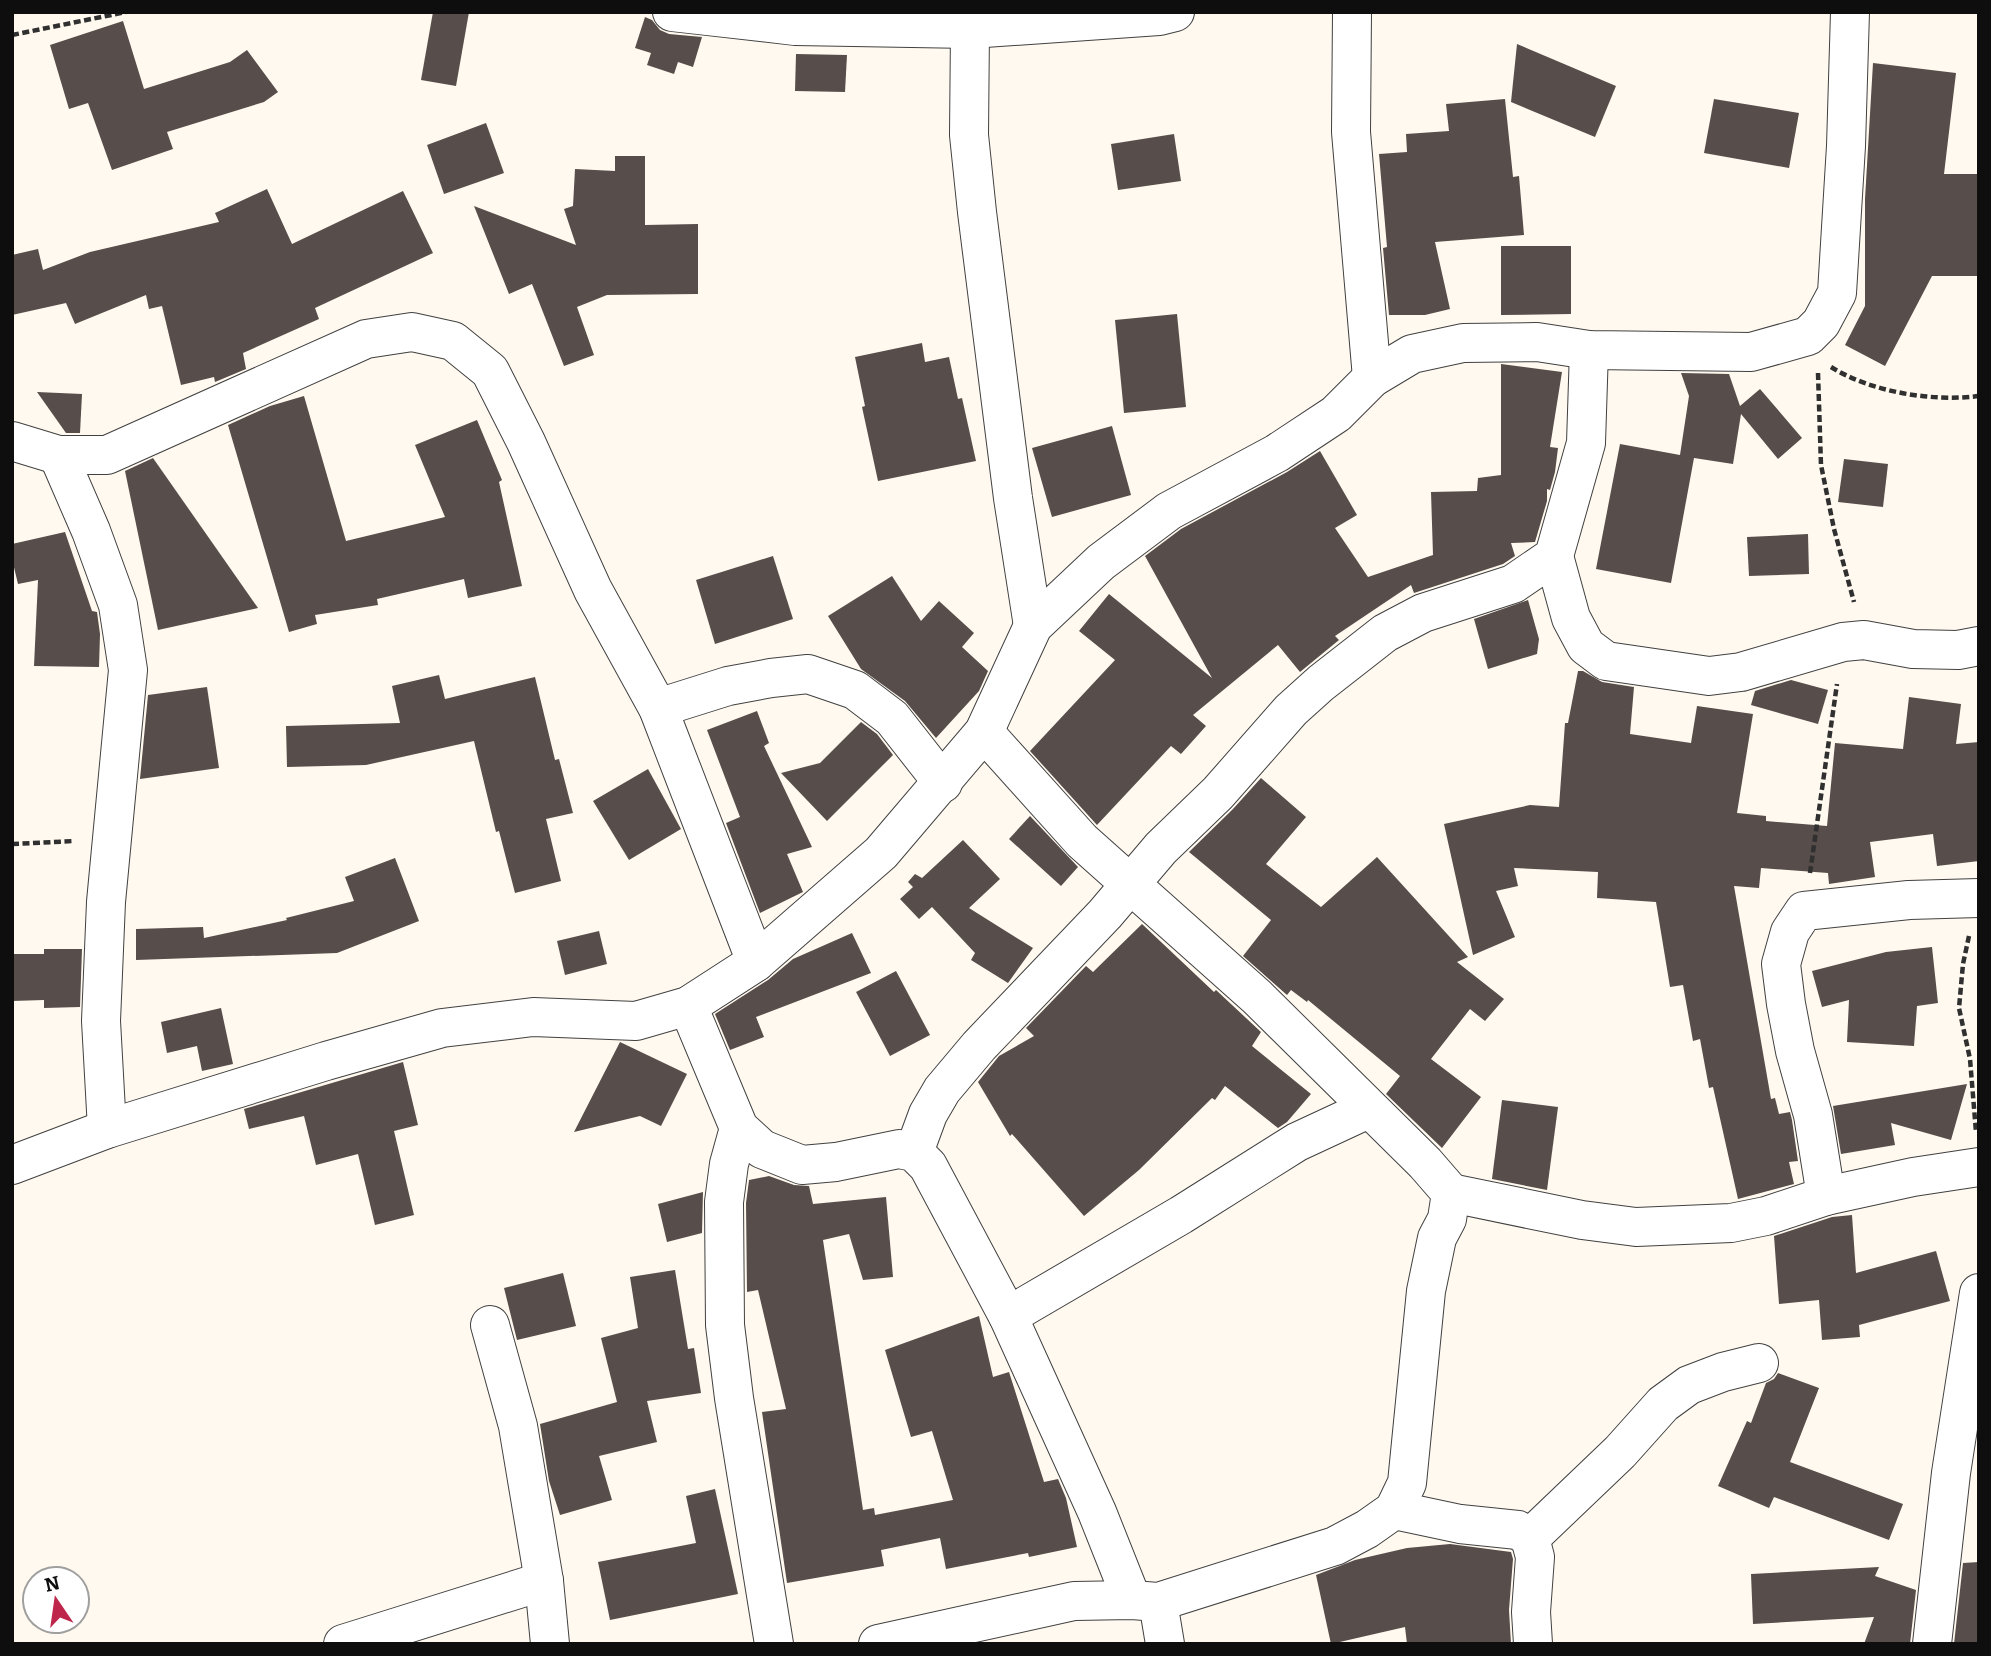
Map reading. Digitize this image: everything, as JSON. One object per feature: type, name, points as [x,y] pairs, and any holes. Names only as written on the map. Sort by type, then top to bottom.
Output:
[{"type":"street","points":[[671,12],[795,26],[970,29],[1159,16],[1175,12]]},
{"type":"street","points":[[1352,12],[1351,132],[1372,378]]},
{"type":"street","points":[[12,1165],[107,1129],[442,1028],[533,1017],[636,1021],[688,1006],[756,962],[881,853],[984,732],[1033,626],[1101,562],[1169,511],[1277,453],[1336,414],[1372,378],[1412,354],[1463,343],[1537,342],[1589,350],[1751,352],[1812,345],[1837,293],[1846,146],[1850,12]]},
{"type":"street","points":[[970,29],[969,135],[977,212],[1013,498],[1033,626]]},
{"type":"street","points":[[12,441],[58,455],[107,454],[366,339],[412,332],[453,341],[490,370],[527,442],[593,590],[658,708],[756,962]]},
{"type":"street","points":[[1589,350],[1586,443],[1554,556],[1572,618],[1586,646],[1606,661],[1709,676],[1741,672],[1854,641],[1913,649],[1958,650],[1979,646]]},
{"type":"street","points":[[58,455],[91,531],[118,605],[128,670],[106,902],[102,1021],[107,1129]]},
{"type":"street","points":[[914,1152],[928,1114],[942,1090],[979,1046],[1105,914],[1161,848],[1218,793],[1291,710],[1376,640],[1423,612],[1513,584],[1554,556]]},
{"type":"street","points":[[658,708],[728,687],[807,674],[855,690],[892,718],[943,783]]},
{"type":"street","points":[[984,732],[1082,841],[1257,998],[1425,1163],[1451,1193],[1582,1220],[1636,1227],[1731,1223],[1766,1216],[1826,1196],[1913,1177],[1978,1167]]},
{"type":"street","points":[[1826,1196],[1813,1115],[1786,1004],[1781,964],[1790,932],[1804,911],[1909,900],[1978,898]]},
{"type":"street","points":[[688,1006],[739,1128],[762,1149],[802,1165],[836,1162],[899,1149],[914,1152],[928,1166],[1009,1316],[1097,1512],[1165,1644]]},
{"type":"street","points":[[1009,1316],[1181,1215],[1297,1142],[1368,1109]]},
{"type":"street","points":[[739,1128],[729,1164],[724,1202],[724,1325],[774,1644]]},
{"type":"street","points":[[878,1644],[1074,1601],[1145,1601],[1335,1546],[1367,1529],[1394,1510],[1407,1483],[1426,1290],[1437,1238],[1447,1219],[1451,1193]]},
{"type":"street","points":[[1933,1644],[1951,1474],[1979,1293]]},
{"type":"street","points":[[489,1325],[518,1426],[544,1581],[550,1644]]},
{"type":"street","points":[[1530,1538],[1620,1452],[1663,1405],[1689,1385],[1723,1372],[1759,1363]]},
{"type":"street","points":[[1394,1510],[1460,1524],[1518,1530],[1530,1538],[1535,1557],[1531,1612],[1533,1644]]},
{"type":"street","points":[[343,1644],[544,1581]]},
{"type":"path","points":[[12,35],[126,12]]},
{"type":"path","points":[[1812,345],[1847,376],[1909,395],[1962,398],[1979,396]]},
{"type":"path","points":[[1804,911],[1854,641],[1821,465],[1812,345]]},
{"type":"path","points":[[12,844],[112,839]]},
{"type":"path","points":[[1978,898],[1963,964],[1959,1008],[1975,1100],[1978,1167]]},
{"type":"building","points":[[433,12],[469,12],[456,86],[421,80]]},
{"type":"building","points":[[645,17],[669,34],[702,37],[693,67],[678,62],[674,74],[647,65],[651,53],[635,48]]},
{"type":"building","points":[[123,21],[144,89],[230,62],[247,50],[278,92],[264,102],[167,132],[173,149],[112,170],[88,103],[69,109],[50,45]]},
{"type":"building","points":[[1517,44],[1616,86],[1595,137],[1511,102]]},
{"type":"building","points":[[796,54],[847,55],[845,92],[795,91]]},
{"type":"building","points":[[1873,63],[1956,73],[1944,174],[1977,174],[1977,276],[1932,276],[1885,366],[1845,345],[1865,306],[1865,199]]},
{"type":"building","points":[[1505,99],[1513,177],[1519,176],[1524,235],[1435,242],[1450,309],[1425,315],[1389,315],[1383,248],[1387,247],[1379,154],[1407,152],[1406,134],[1449,131],[1446,104]]},
{"type":"building","points":[[1714,99],[1799,113],[1789,168],[1704,153]]},
{"type":"building","points":[[486,123],[504,173],[444,194],[427,145]]},
{"type":"building","points":[[1174,134],[1181,181],[1118,190],[1111,144]]},
{"type":"building","points":[[615,156],[645,156],[645,225],[698,224],[698,294],[607,295],[577,307],[594,355],[564,366],[532,284],[509,294],[474,206],[576,245],[564,209],[573,206],[575,169],[615,171]]},
{"type":"building","points":[[267,189],[292,244],[403,191],[433,253],[315,308],[319,319],[243,353],[246,369],[215,382],[214,377],[181,385],[162,306],[149,309],[146,295],[75,324],[66,303],[12,315],[12,255],[38,249],[43,270],[90,252],[219,222],[215,213]]},
{"type":"building","points":[[1501,246],[1571,246],[1571,314],[1501,315]]},
{"type":"building","points":[[1177,314],[1186,407],[1124,413],[1115,320]]},
{"type":"building","points":[[922,343],[925,362],[949,357],[958,399],[962,398],[976,461],[878,481],[862,407],[865,406],[855,357]]},
{"type":"building","points":[[1501,364],[1562,372],[1550,447],[1558,448],[1555,472],[1550,490],[1547,489],[1547,501],[1535,542],[1511,543],[1515,556],[1503,564],[1414,593],[1411,585],[1335,636],[1339,640],[1300,672],[1278,645],[1193,715],[1206,726],[1181,754],[1171,746],[1097,825],[1030,751],[1115,660],[1079,631],[1109,594],[1212,678],[1145,556],[1181,529],[1287,472],[1320,451],[1357,515],[1335,528],[1368,577],[1433,555],[1431,492],[1477,491],[1478,478],[1501,475]]},
{"type":"building","points":[[1681,373],[1729,374],[1740,406],[1760,389],[1802,438],[1778,459],[1741,414],[1733,464],[1694,458],[1671,583],[1596,569],[1620,444],[1680,455],[1689,396]]},
{"type":"building","points":[[37,392],[82,394],[80,433],[66,433]]},
{"type":"building","points":[[304,396],[346,541],[445,517],[415,445],[477,420],[502,480],[499,482],[522,586],[468,598],[464,579],[377,599],[378,605],[315,615],[317,624],[289,632],[228,425],[270,406]]},
{"type":"building","points":[[1112,426],[1131,495],[1052,517],[1032,448]]},
{"type":"building","points":[[153,458],[258,608],[158,630],[125,471]]},
{"type":"building","points":[[1844,459],[1888,464],[1883,507],[1838,502]]},
{"type":"building","points":[[65,532],[92,611],[97,612],[100,634],[99,667],[34,666],[38,580],[18,584],[12,559],[12,544]]},
{"type":"building","points":[[1808,534],[1809,574],[1749,576],[1747,537]]},
{"type":"building","points":[[773,556],[793,619],[715,644],[696,580]]},
{"type":"building","points":[[892,576],[921,621],[939,601],[974,633],[962,647],[988,671],[979,691],[936,738],[905,701],[861,669],[828,616]]},
{"type":"building","points":[[1528,600],[1539,639],[1537,654],[1488,669],[1474,619]]},
{"type":"building","points":[[1578,671],[1602,682],[1634,687],[1630,734],[1691,743],[1697,706],[1753,714],[1737,813],[1766,816],[1766,821],[1827,826],[1835,743],[1903,749],[1909,697],[1961,704],[1956,744],[1979,742],[1979,861],[1937,866],[1933,834],[1870,842],[1875,877],[1829,884],[1828,873],[1761,868],[1759,888],[1734,886],[1771,1099],[1775,1098],[1779,1114],[1790,1112],[1792,1120],[1798,1161],[1789,1162],[1794,1184],[1738,1199],[1713,1087],[1709,1088],[1700,1039],[1693,1041],[1683,985],[1670,987],[1656,902],[1597,898],[1598,872],[1514,868],[1518,886],[1496,891],[1515,937],[1473,955],[1444,824],[1530,805],[1559,807],[1565,723],[1568,723]]},
{"type":"building","points":[[439,675],[445,699],[535,677],[555,760],[559,759],[573,813],[546,819],[561,881],[515,893],[499,831],[496,832],[474,741],[366,765],[287,767],[286,726],[400,723],[392,686]]},
{"type":"building","points":[[1791,680],[1828,690],[1818,724],[1751,705],[1755,691]]},
{"type":"building","points":[[207,687],[219,768],[140,779],[148,695]]},
{"type":"building","points":[[757,711],[769,743],[764,746],[812,847],[787,854],[803,892],[760,913],[726,823],[740,817],[707,730]]},
{"type":"building","points":[[861,722],[877,734],[893,755],[827,821],[781,773],[820,763]]},
{"type":"building","points":[[648,769],[681,829],[629,860],[593,801]]},
{"type":"building","points":[[1261,778],[1306,817],[1266,864],[1321,907],[1377,857],[1468,957],[1457,962],[1504,999],[1485,1021],[1470,1009],[1431,1059],[1481,1097],[1442,1148],[1386,1094],[1400,1076],[1308,1000],[1307,1002],[1291,990],[1287,995],[1243,956],[1271,920],[1189,852]]},
{"type":"building","points":[[1030,816],[1078,867],[1061,886],[1009,839]]},
{"type":"building","points":[[963,840],[1000,879],[969,908],[1033,948],[1008,983],[971,960],[975,953],[932,907],[919,919],[900,899],[913,887],[908,882],[915,874],[922,878]]},
{"type":"building","points":[[395,858],[419,921],[337,953],[136,960],[136,929],[203,927],[204,938],[287,920],[286,918],[354,901],[345,877]]},
{"type":"building","points":[[1142,924],[1261,1032],[1252,1046],[1311,1094],[1287,1122],[1278,1128],[1225,1086],[1215,1100],[1212,1098],[1139,1170],[1084,1216],[1012,1134],[1010,1136],[978,1082],[999,1056],[1034,1036],[1026,1028],[1086,966],[1093,972]]},
{"type":"building","points":[[599,931],[607,964],[565,975],[557,941]]},
{"type":"building","points":[[852,933],[871,973],[756,1017],[764,1037],[730,1050],[715,1014],[768,980],[793,959]]},
{"type":"building","points":[[1932,947],[1938,1003],[1917,1006],[1914,1046],[1847,1042],[1849,1000],[1822,1007],[1812,971],[1886,952]]},
{"type":"building","points":[[44,949],[82,949],[80,1007],[44,1008],[44,1000],[12,1001],[12,954],[44,954]]},
{"type":"building","points":[[896,971],[930,1035],[890,1056],[856,992]]},
{"type":"building","points":[[221,1008],[233,1064],[202,1071],[197,1046],[167,1053],[161,1022]]},
{"type":"building","points":[[620,1042],[687,1074],[661,1126],[640,1116],[574,1132]]},
{"type":"building","points":[[403,1062],[418,1125],[394,1131],[414,1215],[375,1225],[358,1154],[316,1165],[304,1116],[249,1129],[244,1109]]},
{"type":"building","points":[[1967,1084],[1951,1140],[1891,1123],[1895,1145],[1841,1154],[1833,1106]]},
{"type":"building","points":[[1502,1100],[1558,1107],[1547,1190],[1492,1179]]},
{"type":"building","points":[[769,1176],[794,1185],[809,1186],[813,1204],[886,1197],[893,1277],[863,1280],[849,1234],[823,1240],[863,1510],[874,1508],[875,1515],[953,1500],[932,1431],[911,1437],[885,1350],[979,1316],[993,1377],[1009,1372],[1044,1482],[1058,1479],[1066,1498],[1077,1547],[1029,1557],[1028,1553],[946,1569],[940,1538],[881,1550],[884,1566],[787,1583],[762,1412],[786,1409],[758,1290],[747,1292],[746,1203],[749,1180]]},
{"type":"building","points":[[703,1192],[702,1233],[667,1242],[658,1204]]},
{"type":"building","points":[[1852,1215],[1856,1273],[1936,1251],[1950,1301],[1859,1325],[1860,1337],[1822,1340],[1819,1300],[1779,1304],[1774,1236],[1832,1217]]},
{"type":"building","points":[[675,1270],[688,1349],[694,1348],[701,1393],[647,1401],[657,1442],[599,1456],[612,1500],[560,1515],[549,1481],[540,1424],[617,1402],[601,1338],[638,1328],[630,1277]]},
{"type":"building","points":[[563,1273],[576,1326],[517,1340],[504,1288]]},
{"type":"building","points":[[1778,1373],[1819,1388],[1790,1462],[1903,1504],[1889,1540],[1774,1497],[1769,1508],[1718,1486],[1747,1421],[1751,1423],[1766,1383]]},
{"type":"building","points":[[715,1489],[738,1594],[610,1620],[598,1562],[696,1543],[686,1496]]},
{"type":"building","points":[[1450,1544],[1511,1552],[1511,1644],[1407,1644],[1405,1627],[1331,1644],[1316,1575],[1355,1560],[1407,1548]]},
{"type":"building","points":[[1979,1562],[1979,1644],[1954,1644],[1963,1563]]},
{"type":"building","points":[[1879,1567],[1875,1576],[1916,1590],[1910,1644],[1864,1644],[1874,1617],[1753,1624],[1751,1574]]}]
